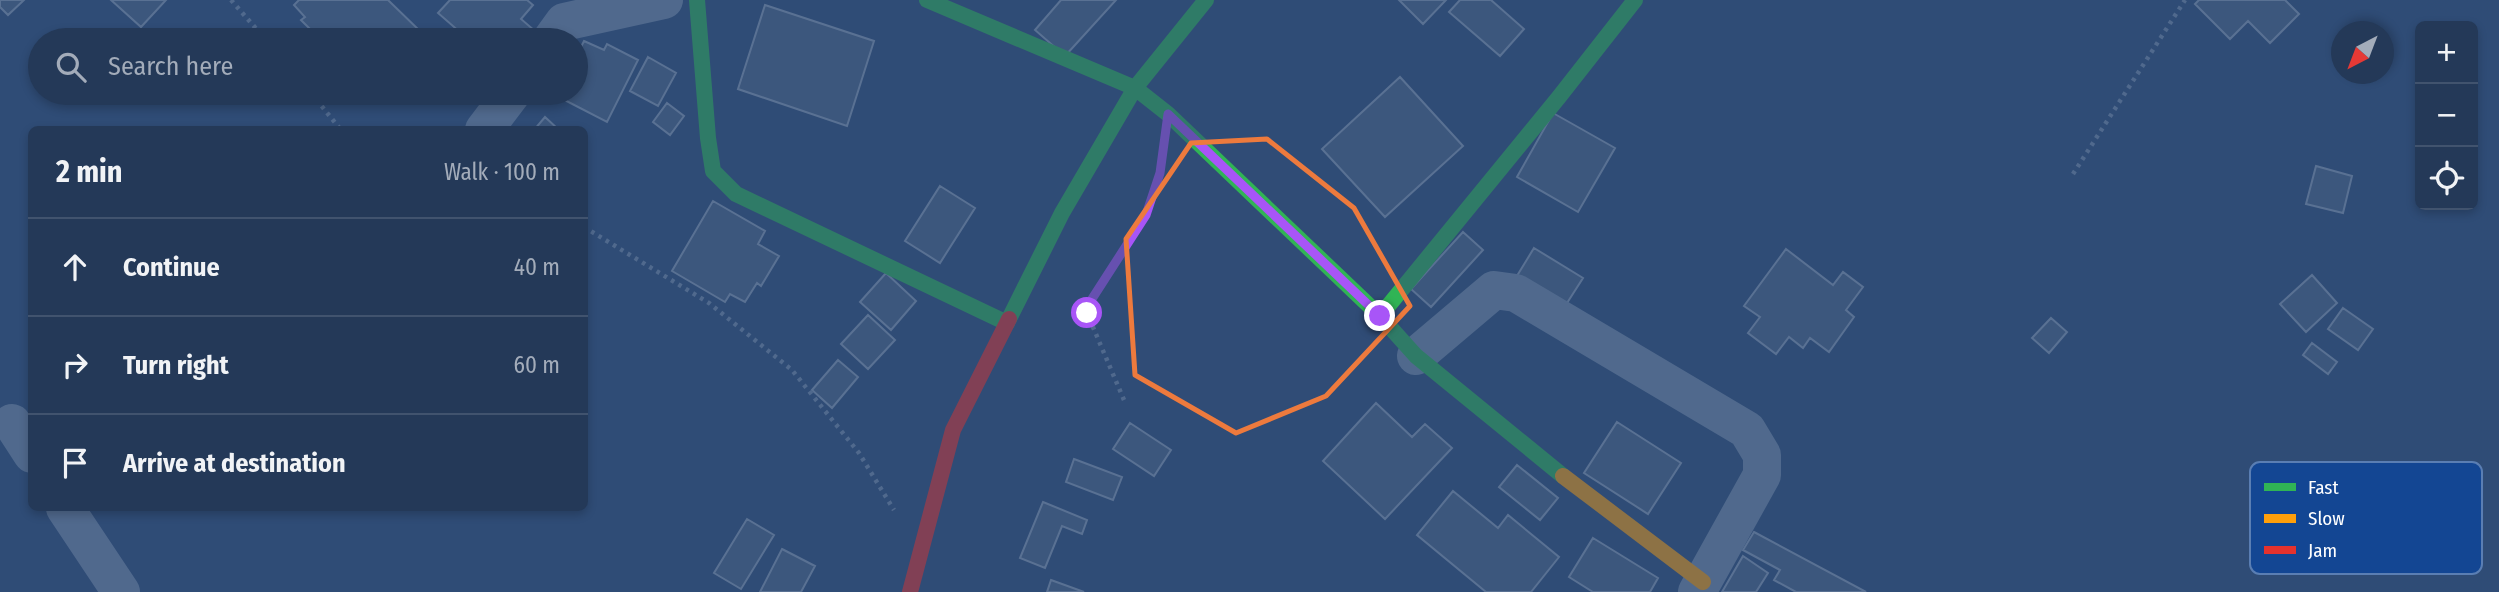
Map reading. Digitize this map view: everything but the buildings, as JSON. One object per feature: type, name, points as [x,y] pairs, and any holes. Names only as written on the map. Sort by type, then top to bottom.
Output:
[{"type":"street","points":[[560,28],[564,22],[664,0]]},
{"type":"street","points":[[697,0],[713,171],[736,194],[1007,323]]},
{"type":"street","points":[[927,0],[1135,89],[1168,114],[1380,316],[1416,356],[1700,587],[1762,475],[1762,455],[1747,430],[1516,293],[1494,290],[1416,356]]},
{"type":"street","points":[[910,592],[953,430],[1062,213],[1135,89],[1206,0]]},
{"type":"street","points":[[1380,316],[1559,97],[1634,0]]},
{"type":"street","points":[[487,126],[503,105]]},
{"type":"street","points":[[67,511],[121,592]]},
{"type":"path","points":[[231,0],[256,28]]},
{"type":"path","points":[[2073,174],[2185,0]]},
{"type":"path","points":[[321,105],[338,126]]},
{"type":"path","points":[[1124,400],[1087,313],[1146,215],[1160,173],[1168,114]]},
{"type":"path","points":[[588,229],[709,303],[792,370],[859,453],[921,552]]},
{"type":"highlighted area","points":[[1267,139],[1354,208],[1410,306],[1326,396],[1236,433],[1135,375],[1126,239],[1191,143]]},
{"type":"traffic: fast","points":[[697,0],[713,171],[736,194],[1007,323]]},
{"type":"traffic: fast","points":[[927,0],[1135,88],[1168,114],[1380,316],[1416,356],[1563,476]]},
{"type":"traffic: fast","points":[[1009,319],[1062,213],[1135,88],[1206,0]]},
{"type":"traffic: fast","points":[[1380,316],[1635,0]]},
{"type":"traffic: slow","points":[[1563,476],[1703,582]]},
{"type":"traffic: jam","points":[[910,592],[953,430],[1009,319]]},
{"type":"route","points":[[1087,313],[1090,302],[1146,215],[1160,173],[1168,114],[1380,316]]}]
